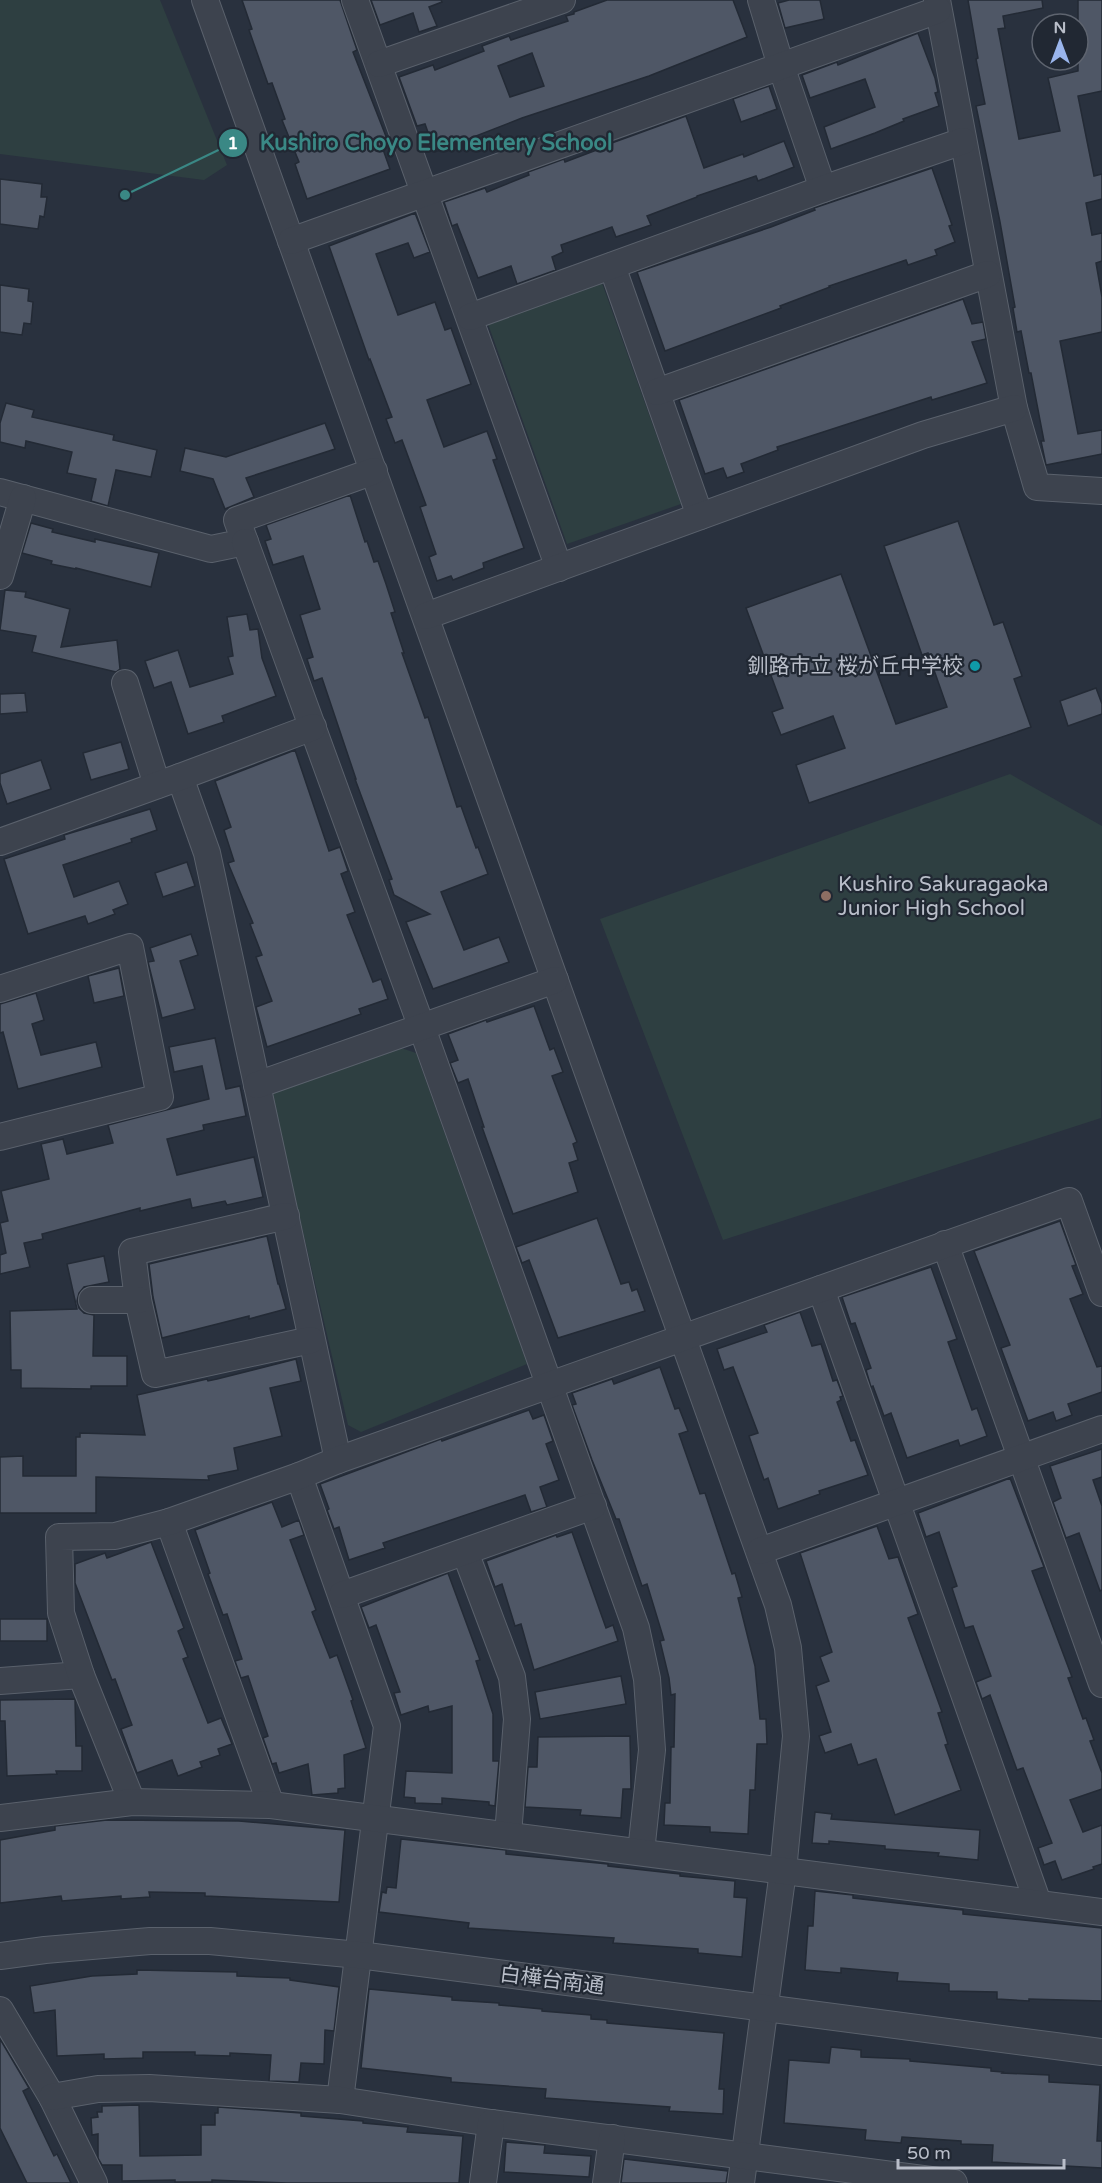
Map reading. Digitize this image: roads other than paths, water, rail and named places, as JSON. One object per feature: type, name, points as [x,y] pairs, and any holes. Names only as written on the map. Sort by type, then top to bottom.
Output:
[{"type":"street","points":[[206,0],[778,1605],[788,1648],[796,1736],[783,1871],[741,2183]]},
{"type":"street","points":[[355,0],[559,568]]},
{"type":"street","points":[[379,64],[562,0]]},
{"type":"street","points":[[761,0],[823,189]]},
{"type":"street","points":[[291,241],[781,66],[938,5],[1014,408],[1037,487],[1102,491]]},
{"type":"street","points":[[470,317],[823,189],[963,141]]},
{"type":"street","points":[[612,266],[700,516]]},
{"type":"street","points":[[657,392],[988,274]]},
{"type":"street","points":[[426,616],[924,435],[1014,408]]},
{"type":"street","points":[[374,471],[237,520],[422,1028],[636,1628],[647,1679],[652,1750],[641,1851]]},
{"type":"street","points":[[0,576],[11,495],[211,549],[246,542]]},
{"type":"street","points":[[124,683],[168,781],[207,853],[338,1460]]},
{"type":"street","points":[[0,842],[313,727]]},
{"type":"street","points":[[0,989],[130,947],[160,1097],[0,1137]]},
{"type":"street","points":[[257,1084],[555,980]]},
{"type":"street","points":[[132,1802],[81,1675],[61,1613],[58,1537],[115,1536],[169,1522],[1069,1201],[1102,1293]]},
{"type":"street","points":[[286,1216],[132,1252],[138,1300],[155,1374],[311,1340]]},
{"type":"street","points":[[945,1244],[1102,1684]]},
{"type":"street","points":[[821,1289],[1038,1903]]},
{"type":"street","points":[[92,1300],[138,1300]]},
{"type":"street","points":[[760,1551],[1102,1430]]},
{"type":"street","points":[[299,1476],[387,1726],[339,2100]]},
{"type":"street","points":[[342,1595],[593,1506]]},
{"type":"street","points":[[169,1522],[271,1804]]},
{"type":"street","points":[[465,1552],[512,1677],[517,1719],[508,1835]]},
{"type":"street","points":[[0,1681],[81,1675]]},
{"type":"street","points":[[0,1818],[132,1802],[271,1804],[1102,1912]]},
{"type":"street","name":"白樺台南通","points":[[0,1956],[150,1941],[210,1941],[358,1956],[1102,2052]]},
{"type":"street","points":[[0,2010],[52,2097],[94,2183]]},
{"type":"street","points":[[52,2097],[98,2089],[149,2088],[339,2100],[491,2123],[745,2156],[868,2178],[954,2183]]},
{"type":"street","points":[[483,2183],[491,2123]]},
{"type":"street","points":[[606,2183],[612,2138]]},
{"type":"place","name":"Kushiro Choyo Elementery School","points":[[125,195]]},
{"type":"place","name":"釧路市立 桜が丘中学校","points":[[975,666]]},
{"type":"place","name":"Kushiro Sakuragaoka Junior High School","points":[[826,896]]}]
